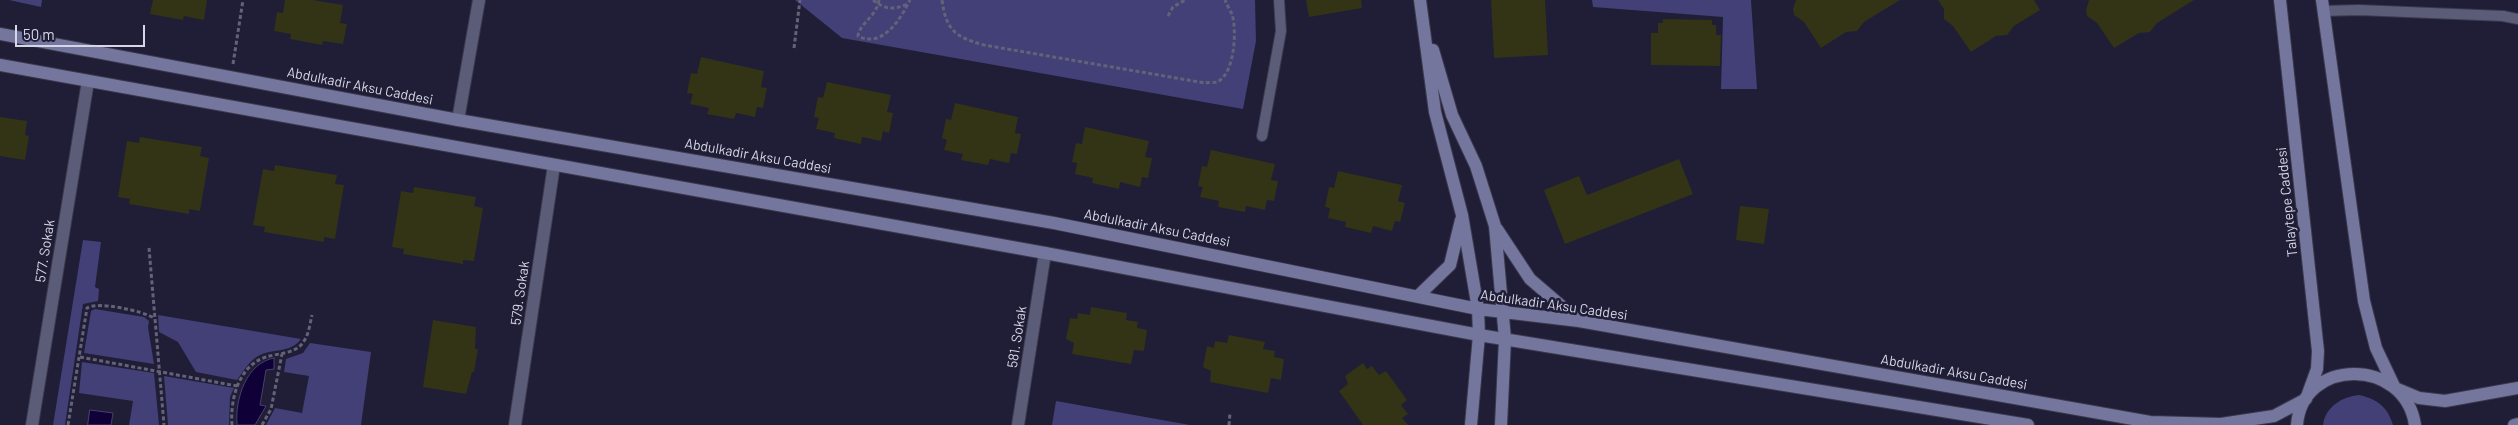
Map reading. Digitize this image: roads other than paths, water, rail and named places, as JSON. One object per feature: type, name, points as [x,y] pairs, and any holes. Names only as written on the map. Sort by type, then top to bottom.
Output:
[{"type":"main road","name":"Talaytepe Caddesi","points":[[2280,0],[2318,352],[2317,369],[2298,417],[2297,425]]},
{"type":"main road","points":[[2323,5],[2364,301],[2376,348],[2395,388],[2408,404],[2414,425]]},
{"type":"main road","points":[[1421,6],[1435,112],[1462,215],[1478,310],[1479,334],[1471,425]]},
{"type":"main road","points":[[1421,6],[1452,115],[1476,166],[1495,226],[1505,339],[1501,425]]},
{"type":"main road","name":"Abdulkadir Aksu Caddesi","points":[[0,34],[458,120],[1054,222],[1418,296],[1478,310],[1503,311],[1579,321],[2150,422],[2220,424],[2265,418],[2274,416],[2306,399]]},
{"type":"main road","points":[[0,65],[1045,253],[1505,339],[2028,425]]},
{"type":"main road","points":[[1418,296],[1450,265],[1462,215]]},
{"type":"main road","points":[[1495,226],[1534,283],[1579,321]]},
{"type":"main road","points":[[2306,399],[2320,384],[2338,375],[2358,372],[2378,377],[2395,388],[2419,398],[2445,401],[2518,388]]},
{"type":"street","points":[[458,120],[479,0]]},
{"type":"street","name":"577. Sokak","points":[[32,425],[88,81]]},
{"type":"street","name":"579. Sokak","points":[[516,425],[554,165]]},
{"type":"street","name":"581. Sokak","points":[[1018,425],[1045,253]]},
{"type":"lane","points":[[1262,136],[1281,30],[1279,0]]},
{"type":"lane","points":[[2323,5],[2360,10],[2503,16],[2518,19]]}]
